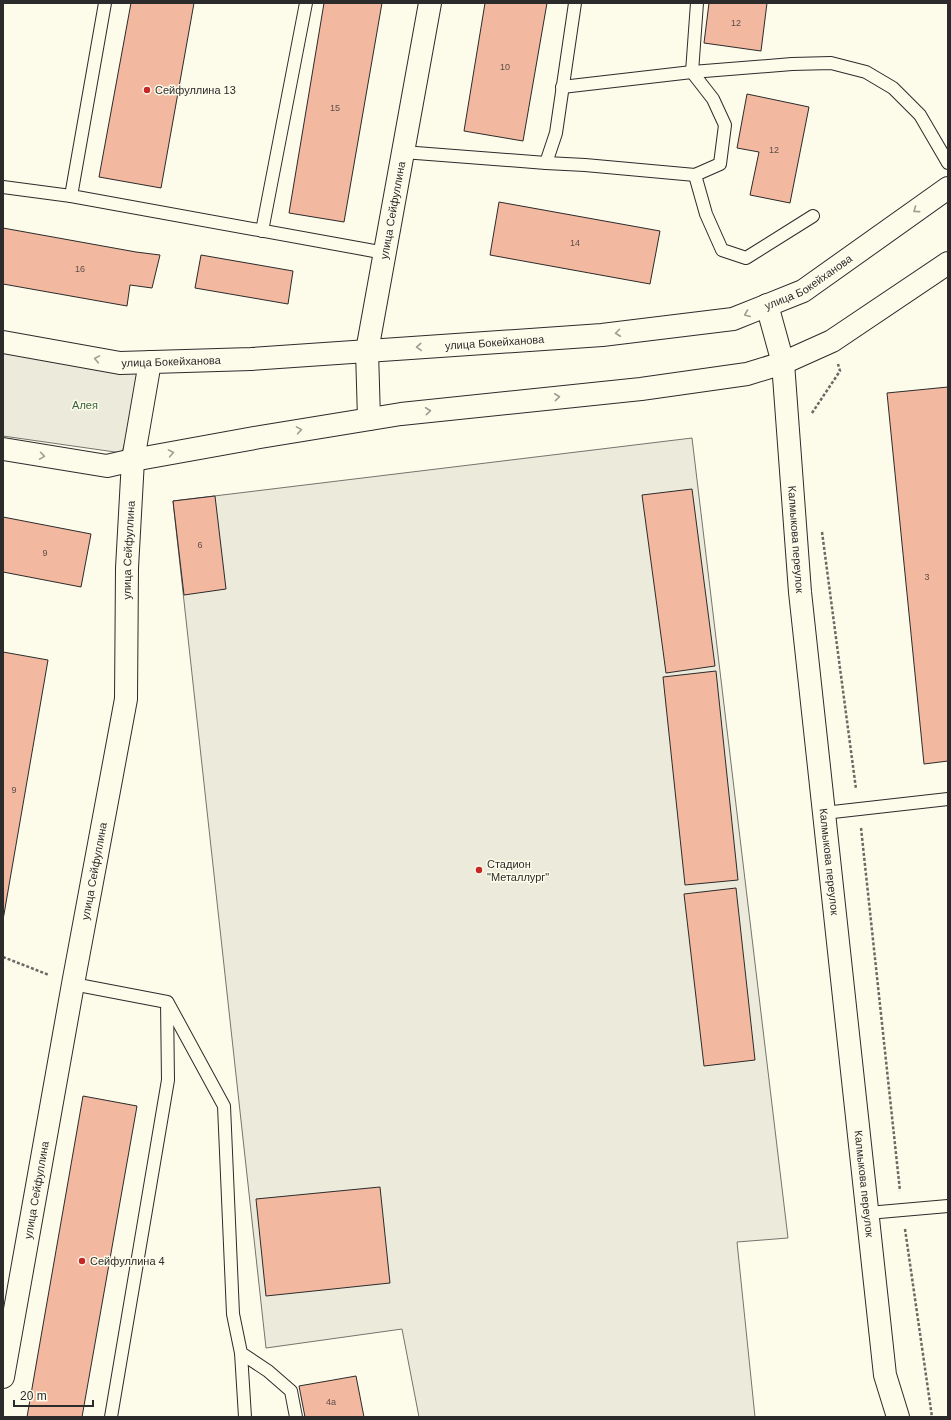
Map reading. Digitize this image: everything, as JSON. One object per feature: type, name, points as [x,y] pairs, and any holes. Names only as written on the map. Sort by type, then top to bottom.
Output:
[{"type":"street","name":"улица Сейфуллина","points":[[369,419],[367,351],[430,3]]},
{"type":"street","name":"улица Бокейханова","points":[[3,342],[120,363],[251,358],[367,351],[618,333],[733,320],[803,291],[948,188]]},
{"type":"street","points":[[3,450],[107,466],[260,436],[401,414],[641,389],[747,374],[783,363],[832,341],[948,263]]},
{"type":"street","name":"Калмыкова переулок","points":[[767,305],[783,363],[800,592],[885,1375],[898,1417]]},
{"type":"street","name":"улица Сейфуллина","points":[[3,1377],[73,984],[126,699],[127,568],[133,460],[150,362]]},
{"type":"lane","points":[[71,196],[105,3]]},
{"type":"lane","points":[[262,231],[306,3]]},
{"type":"lane","points":[[546,163],[556,133],[575,3]]},
{"type":"lane","points":[[402,152],[585,165],[695,175],[720,164],[725,125],[713,99],[692,72],[696,3]]},
{"type":"lane","points":[[562,87],[692,72],[792,64],[831,63],[866,72],[893,88],[920,115],[948,163]]},
{"type":"lane","points":[[695,175],[706,214],[722,250],[746,258],[813,216]]},
{"type":"lane","points":[[3,187],[71,196],[384,253]]},
{"type":"lane","points":[[824,813],[948,799]]},
{"type":"lane","points":[[73,984],[167,1002]]},
{"type":"lane","points":[[167,1002],[224,1106],[233,1314],[241,1353],[245,1417]]},
{"type":"lane","points":[[112,1417],[168,1080],[167,1002]]},
{"type":"lane","points":[[868,1213],[948,1206]]},
{"type":"lane","points":[[241,1353],[268,1371],[291,1391],[296,1417]]},
{"type":"path","points":[[810,416],[840,371],[832,341]]},
{"type":"path","points":[[822,531],[858,809],[902,1210],[932,1417]]},
{"type":"path","points":[[3,957],[73,984]]},
{"type":"green space","name":"Алея","points":[[3,352],[141,368],[135,404],[122,453],[3,436]]},
{"type":"green space","name":"Стадион \"Металлург\"","points":[[692,438],[788,1238],[737,1242],[755,1417],[419,1417],[402,1329],[266,1348],[173,501]]},
{"type":"building","name":"Сейфуллина 13","points":[[131,3],[194,3],[161,188],[99,177]]},
{"type":"building","points":[[324,3],[382,3],[344,222],[289,213]]},
{"type":"building","points":[[485,3],[547,3],[523,141],[464,131]]},
{"type":"building","points":[[709,3],[767,3],[761,51],[704,43]]},
{"type":"building","points":[[747,94],[809,107],[790,203],[750,195],[759,152],[737,148]]},
{"type":"building","points":[[499,202],[660,231],[650,284],[490,255]]},
{"type":"building","points":[[3,228],[160,255],[152,288],[130,285],[127,306],[3,284]]},
{"type":"building","points":[[201,255],[293,271],[288,304],[195,288]]},
{"type":"building","points":[[948,387],[948,761],[924,764],[887,393]]},
{"type":"building","points":[[692,489],[715,666],[666,673],[642,495]]},
{"type":"building","points":[[215,496],[226,589],[184,595],[173,501]]},
{"type":"building","points":[[3,517],[91,534],[81,587],[3,572]]},
{"type":"building","points":[[3,652],[48,660],[3,920]]},
{"type":"building","points":[[716,671],[738,880],[685,885],[663,677]]},
{"type":"building","points":[[736,888],[755,1060],[704,1066],[684,894]]},
{"type":"building","name":"Сейфуллина 4","points":[[83,1096],[137,1106],[82,1417],[27,1417]]},
{"type":"building","points":[[380,1187],[390,1283],[266,1296],[256,1199]]},
{"type":"building","points":[[356,1376],[364,1417],[305,1417],[299,1386]]},
{"type":"place","name":"Сейфуллина 13","points":[[147,90]]},
{"type":"place","name":"Стадион \"Металлург\"","points":[[479,870]]},
{"type":"place","name":"Сейфуллина 4","points":[[82,1261]]}]
